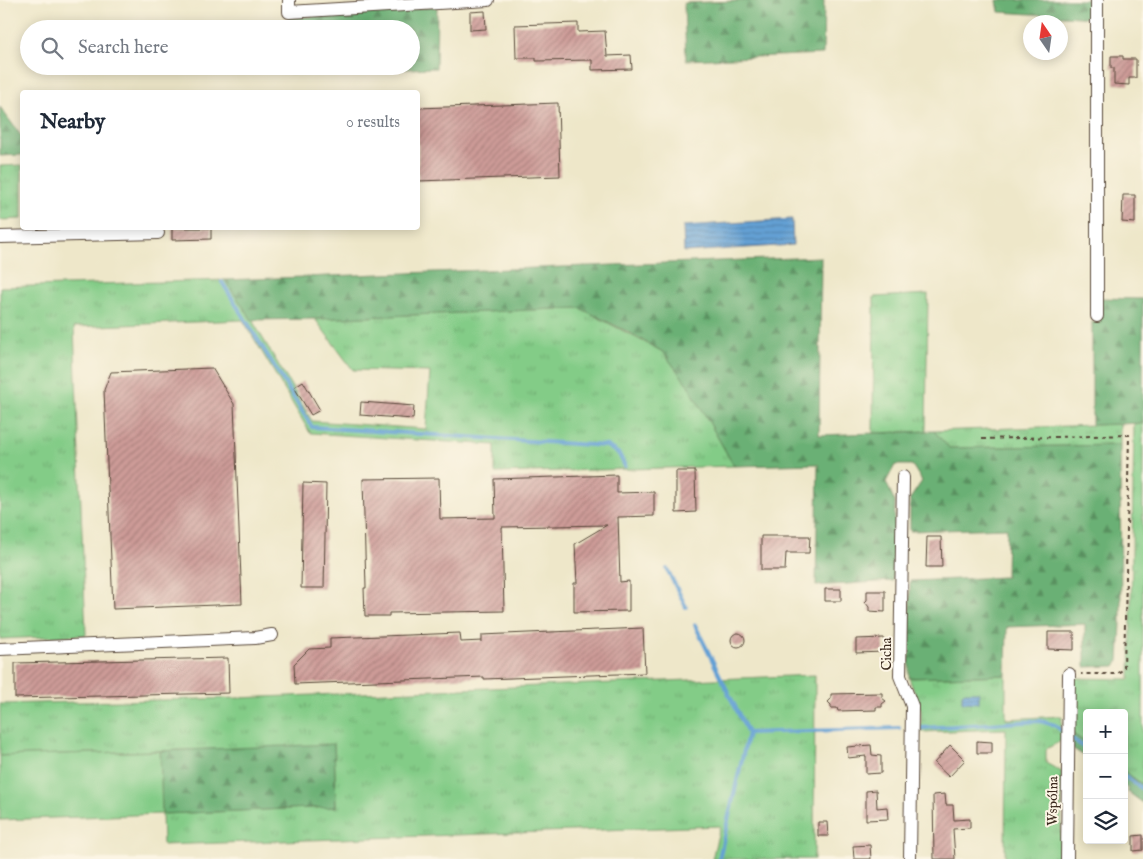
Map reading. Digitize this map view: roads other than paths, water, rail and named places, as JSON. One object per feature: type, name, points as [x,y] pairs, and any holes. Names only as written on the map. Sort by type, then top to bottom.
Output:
[{"type":"street","points":[[289,0],[289,12],[488,0]]},
{"type":"street","points":[[1097,0],[1097,316]]},
{"type":"street","points":[[0,237],[158,233]]},
{"type":"street","name":"Cicha","points":[[903,477],[900,676],[912,706],[910,859]]},
{"type":"street","points":[[0,649],[254,638],[272,635]]},
{"type":"street","name":"Wspólna","points":[[1067,859],[1069,674]]},
{"type":"water","points":[[792,219],[793,245],[684,252],[683,226]]},
{"type":"water","points":[[965,692],[979,692],[979,703],[962,702],[962,694]]},
{"type":"waterway","points":[[222,282],[312,427],[607,446],[619,454],[625,466]]},
{"type":"waterway","points":[[667,569],[686,607]]},
{"type":"waterway","points":[[695,625],[748,733],[719,859]]},
{"type":"waterway","points":[[922,728],[1040,721],[1055,725],[1061,730]]},
{"type":"waterway","points":[[748,733],[899,728]]},
{"type":"waterway","points":[[1072,739],[1083,746]]},
{"type":"waterway","points":[[1128,779],[1143,789]]}]
